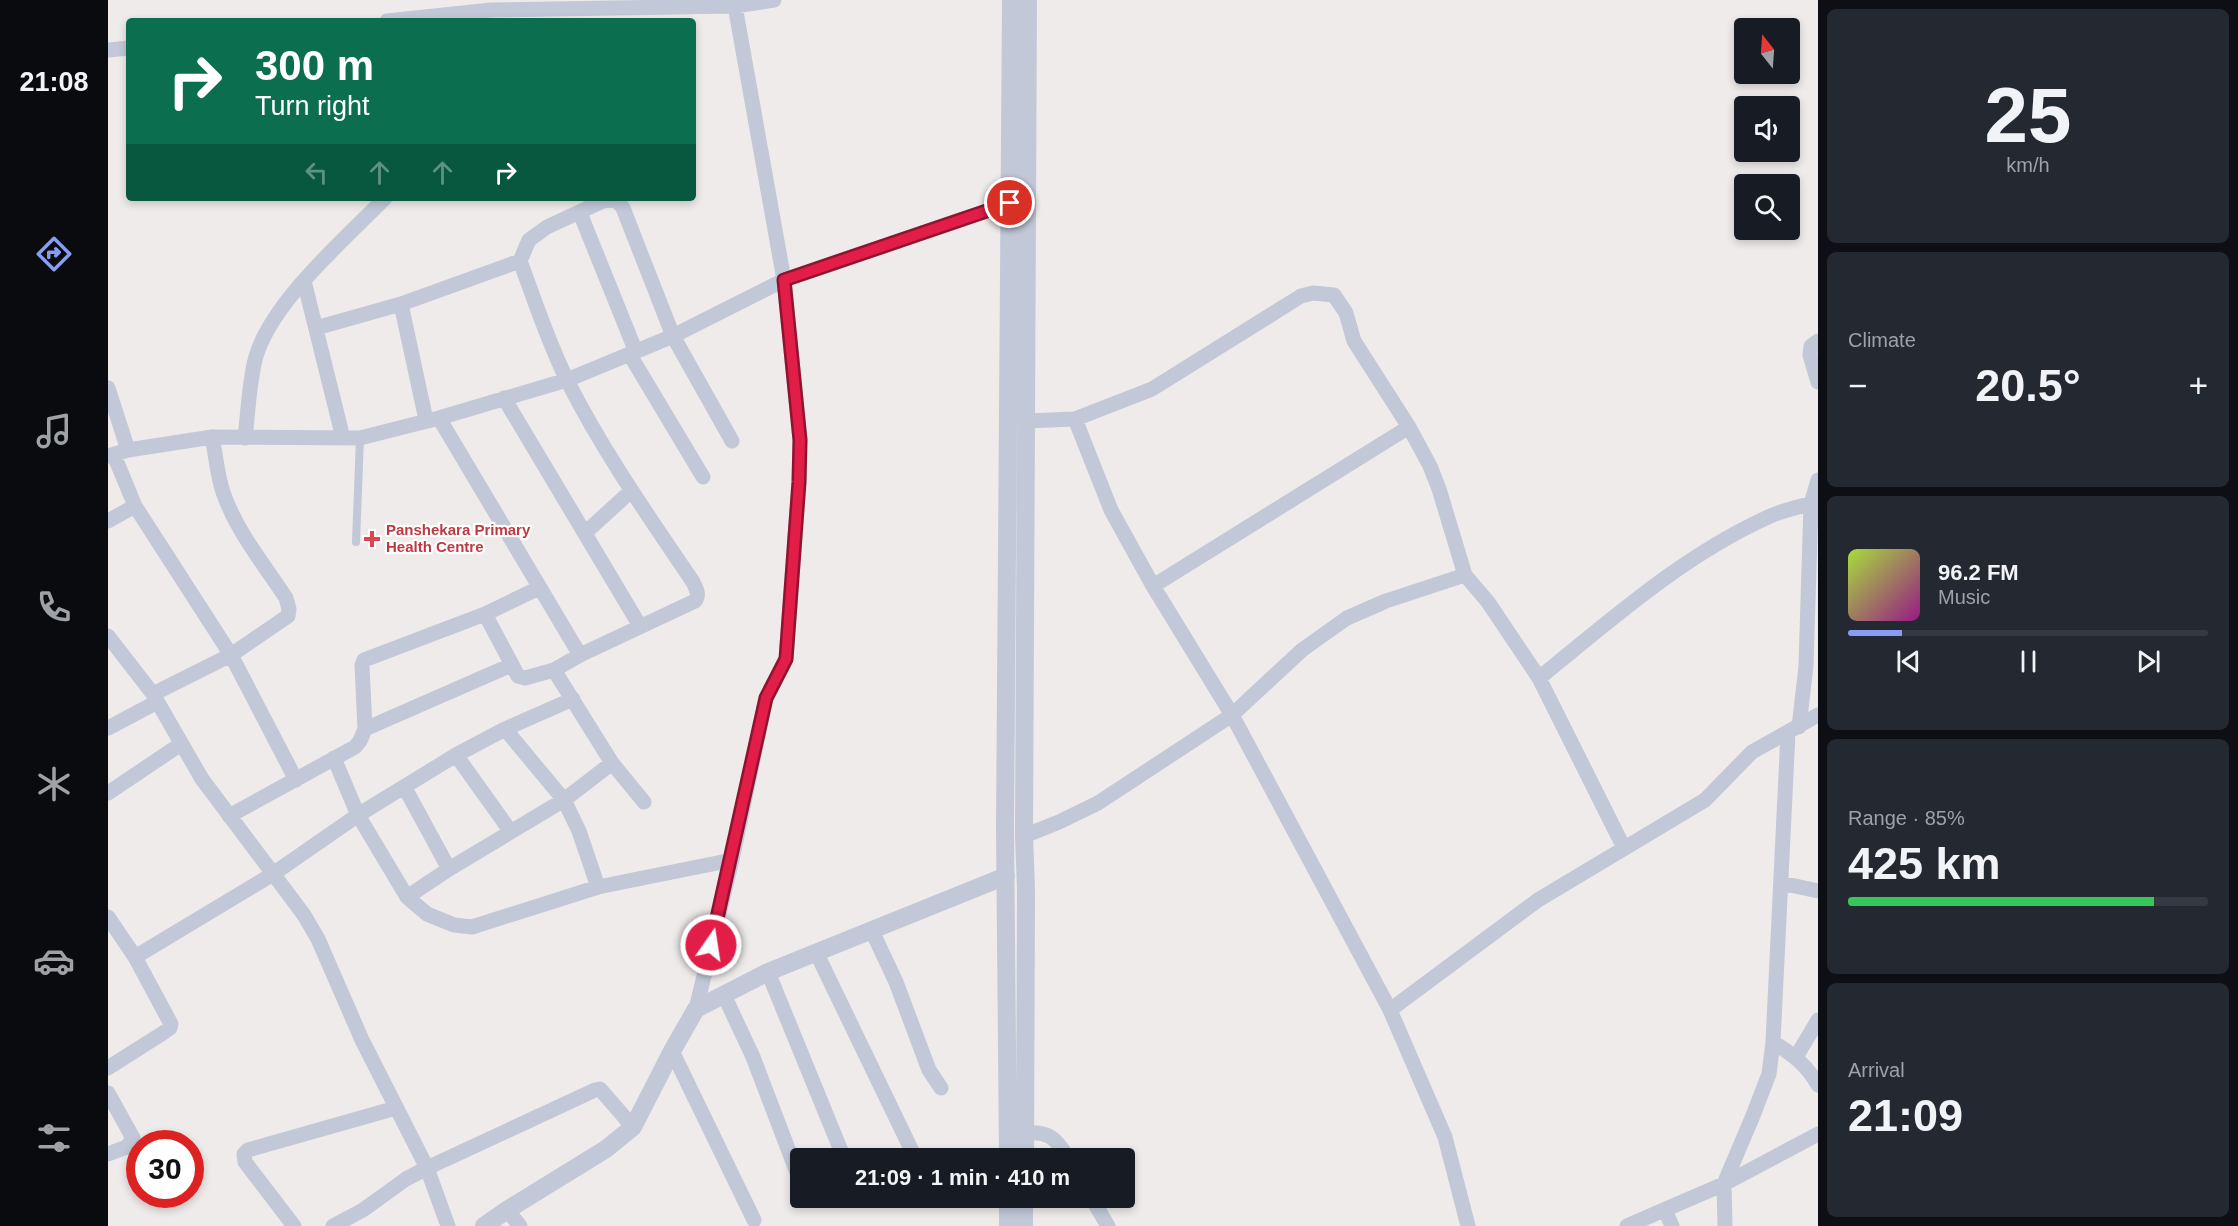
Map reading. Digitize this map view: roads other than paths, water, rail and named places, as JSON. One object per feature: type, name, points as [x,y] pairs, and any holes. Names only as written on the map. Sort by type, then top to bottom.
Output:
[{"type":"street","points":[[476,0],[489,16]]},
{"type":"street","points":[[448,18],[735,6],[774,0]]},
{"type":"street","points":[[1008,1148],[1005,827],[1011,0]]},
{"type":"street","points":[[1025,1148],[1026,890],[1024,836],[1028,0]]},
{"type":"street","points":[[484,1226],[606,1149],[633,1127],[696,1009],[732,860],[766,698],[786,659],[800,440],[784,280],[735,6]]},
{"type":"street","points":[[108,50],[126,48]]},
{"type":"street","points":[[245,438],[255,361],[262,338],[276,314],[304,281],[382,201]]},
{"type":"street","points":[[316,328],[401,304],[520,261],[530,240],[547,227],[607,201]]},
{"type":"street","points":[[618,201],[623,208],[673,336],[732,441]]},
{"type":"street","points":[[117,454],[212,437],[360,438],[432,419],[567,380],[673,336],[784,280],[1010,203]]},
{"type":"street","points":[[580,213],[633,353],[703,477]]},
{"type":"street","points":[[485,614],[521,678],[554,670],[580,655],[695,601],[698,597],[693,582],[632,491],[567,380],[520,261]]},
{"type":"street","points":[[304,281],[343,438]]},
{"type":"street","points":[[1026,421],[1075,419],[1152,389],[1301,296],[1323,293],[1334,296],[1342,304],[1354,341],[1409,427],[1430,465],[1465,575],[1488,602],[1539,678],[1624,848]]},
{"type":"street","points":[[401,304],[432,419],[580,655]]},
{"type":"street","points":[[1818,341],[1811,346],[1810,355],[1818,382]]},
{"type":"street","points":[[108,388],[117,454],[135,506],[231,656],[296,780]]},
{"type":"street","points":[[504,398],[640,627]]},
{"type":"street","points":[[1075,419],[1111,510],[1153,586],[1232,715],[1390,1010],[1445,1137],[1468,1226]]},
{"type":"street","points":[[1153,586],[1409,427]]},
{"type":"street","points":[[108,728],[155,698],[231,656],[288,616],[289,609],[285,598],[239,528],[222,491],[212,437]]},
{"type":"street","points":[[1725,1226],[1724,1184],[1768,1074],[1773,1042],[1781,883],[1793,730],[1806,666],[1814,502],[1818,480]]},
{"type":"street","points":[[585,533],[632,491]]},
{"type":"street","points":[[1539,678],[1665,578],[1700,554],[1767,517],[1814,502]]},
{"type":"street","points":[[108,521],[135,506]]},
{"type":"street","points":[[1024,836],[1098,803],[1232,715],[1302,650],[1347,618],[1386,601],[1465,575]]},
{"type":"street","points":[[229,816],[355,747],[365,729],[362,665],[364,660],[485,614],[539,588]]},
{"type":"street","points":[[108,636],[155,698],[202,779],[304,915],[318,939],[362,1040],[427,1168],[448,1226]]},
{"type":"street","points":[[365,729],[512,665]]},
{"type":"street","points":[[554,670],[612,763],[644,802]]},
{"type":"street","points":[[135,957],[273,874],[358,815],[456,755],[505,729],[573,699]]},
{"type":"street","points":[[1390,1010],[1538,900],[1705,800],[1752,752],[1818,715]]},
{"type":"street","points":[[505,729],[564,800],[579,831],[598,887]]},
{"type":"street","points":[[108,794],[181,744]]},
{"type":"street","points":[[456,755],[511,832]]},
{"type":"street","points":[[334,758],[358,815],[407,897],[428,914],[454,925],[472,927],[598,887],[732,860]]},
{"type":"street","points":[[407,897],[564,800],[612,763]]},
{"type":"street","points":[[405,788],[449,869]]},
{"type":"street","points":[[696,1009],[768,972],[1006,876]]},
{"type":"street","points":[[1781,883],[1818,891]]},
{"type":"street","points":[[108,917],[135,957],[171,1024],[170,1028],[163,1033],[108,1068]]},
{"type":"street","points":[[872,931],[896,982],[921,1050],[941,1088]]},
{"type":"street","points":[[816,952],[911,1148]]},
{"type":"street","points":[[768,972],[840,1148]]},
{"type":"street","points":[[724,995],[753,1057],[790,1154]]},
{"type":"street","points":[[1796,1057],[1818,1020]]},
{"type":"street","points":[[1773,1042],[1796,1057],[1810,1071],[1818,1085]]},
{"type":"street","points":[[672,1051],[754,1220]]},
{"type":"street","points":[[333,1226],[363,1210],[406,1179],[427,1168],[598,1089],[633,1127]]},
{"type":"street","points":[[108,1093],[133,1138],[127,1147],[108,1154]]},
{"type":"street","points":[[294,1226],[245,1162],[244,1154],[248,1150],[396,1108]]},
{"type":"street","points":[[1025,1133],[1036,1132],[1050,1135],[1062,1148]]},
{"type":"street","points":[[1627,1226],[1724,1184],[1818,1134]]},
{"type":"street","points":[[1008,1208],[1008,1226]]},
{"type":"street","points":[[1024,1208],[1024,1226]]},
{"type":"street","points":[[1097,1208],[1108,1226]]},
{"type":"street","points":[[507,1210],[520,1226]]},
{"type":"street","points":[[1665,1210],[1672,1226]]},
{"type":"lane","points":[[356,542],[360,438]]},
{"type":"place","name":"Panshekara Primary Health Centre","points":[[372,539]]}]
